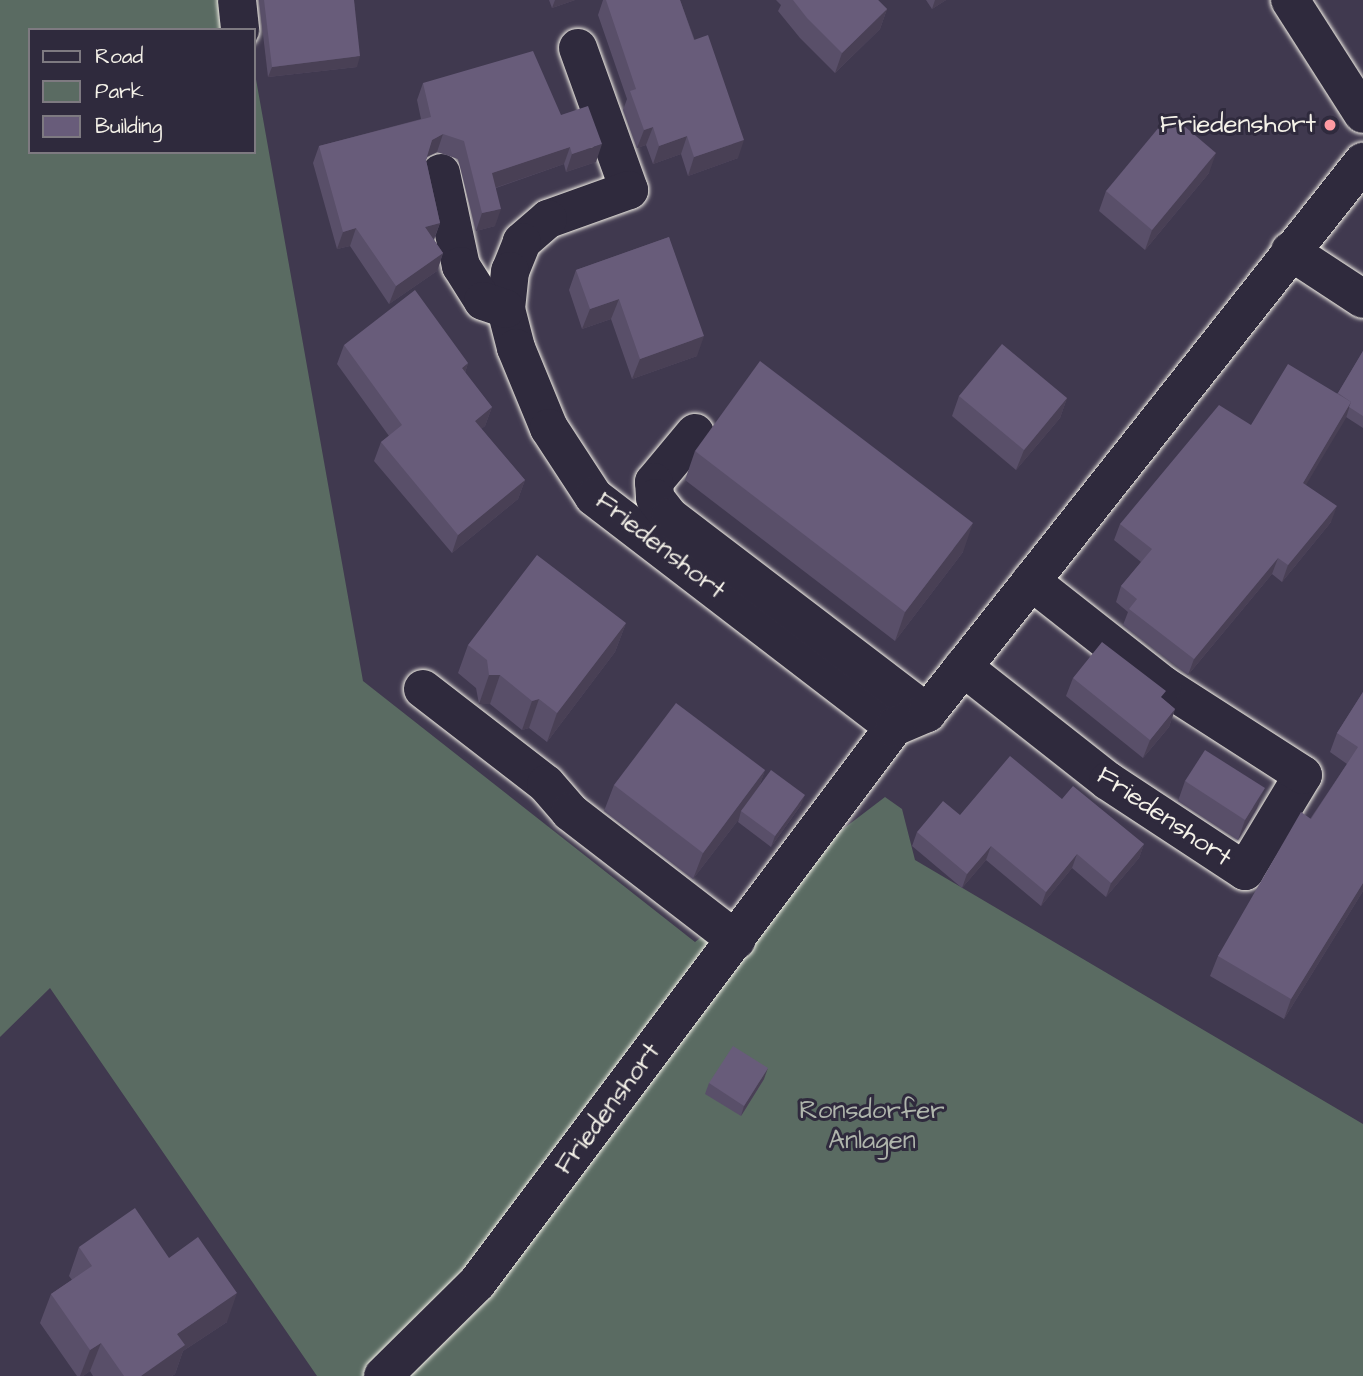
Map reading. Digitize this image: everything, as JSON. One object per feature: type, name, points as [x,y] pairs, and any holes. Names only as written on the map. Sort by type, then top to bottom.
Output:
[{"type":"street","points":[[237,0],[240,28]]},
{"type":"street","points":[[1290,0],[1363,114]]},
{"type":"street","name":"Friedenshort","points":[[578,48],[629,190],[548,219],[522,243],[510,271],[506,309],[516,348],[550,428],[594,496],[911,720]]},
{"type":"street","name":"Friedenshort","points":[[383,1376],[477,1283],[736,940],[911,720],[963,667],[1363,162]]},
{"type":"street","points":[[441,173],[461,266],[483,301],[506,309]]},
{"type":"street","points":[[1290,251],[1363,299]]},
{"type":"street","points":[[695,433],[654,482],[655,498],[670,517],[911,720]]},
{"type":"street","name":"Friedenshort","points":[[963,667],[1108,780],[1245,872],[1303,775],[1163,685],[1031,581]]},
{"type":"street","points":[[423,689],[546,784],[570,812],[736,940]]},
{"type":"green space","name":"Ronsdorfer Anlagen","points":[[0,0],[242,0],[247,28],[28,28],[28,154],[256,154],[256,79],[363,681],[695,942],[885,797],[902,809],[915,860],[1363,1124],[1363,1376],[317,1376],[50,988],[0,1037]]},
{"type":"building","points":[[264,0],[354,0],[360,56],[272,67]]},
{"type":"building","points":[[606,0],[680,0],[694,40],[708,35],[744,140],[694,157],[687,136],[659,146],[653,127],[644,130],[630,91],[636,89]]},
{"type":"building","points":[[793,0],[878,0],[887,9],[842,53]]},
{"type":"building","points":[[533,51],[561,115],[588,106],[602,144],[572,154],[570,147],[492,173],[501,209],[482,213],[464,141],[443,134],[432,140],[426,160],[440,223],[425,227],[443,253],[396,286],[356,228],[343,232],[319,146],[431,117],[423,83]]},
{"type":"building","points":[[1170,114],[1216,153],[1152,230],[1106,191]]},
{"type":"building","points":[[669,237],[704,336],[640,359],[619,299],[590,309],[576,270]]},
{"type":"building","points":[[415,290],[468,363],[462,368],[492,407],[475,421],[525,480],[458,535],[381,442],[402,425],[344,345]]},
{"type":"building","points":[[1002,344],[1067,398],[1024,450],[959,396]]},
{"type":"building","points":[[1363,351],[1363,416],[1349,407],[1351,402],[1338,393]]},
{"type":"building","points":[[760,361],[973,523],[905,612],[695,451]]},
{"type":"building","points":[[1288,364],[1351,402],[1303,483],[1337,506],[1288,565],[1278,558],[1194,659],[1129,609],[1137,599],[1121,586],[1152,549],[1120,524],[1219,405],[1251,425]]},
{"type":"building","points":[[537,555],[626,623],[557,713],[539,699],[532,701],[500,675],[489,675],[487,660],[468,645]]},
{"type":"building","points":[[1102,642],[1166,691],[1161,697],[1175,709],[1150,740],[1073,678]]},
{"type":"building","points":[[1363,692],[1363,883],[1291,999],[1218,956],[1301,812],[1311,819],[1358,747],[1337,733]]},
{"type":"building","points":[[676,703],[765,770],[703,853],[614,785]]},
{"type":"building","points":[[1205,750],[1265,788],[1245,820],[1185,781]]},
{"type":"building","points":[[1010,756],[1062,799],[1073,786],[1144,844],[1111,883],[1077,854],[1046,892],[991,846],[967,874],[917,832],[943,801],[960,815]]},
{"type":"building","points":[[771,770],[805,795],[775,836],[741,811]]},
{"type":"building","points":[[733,1046],[768,1068],[744,1106],[709,1083]]},
{"type":"building","points":[[135,1208],[169,1258],[198,1237],[237,1293],[177,1334],[185,1345],[141,1376],[124,1376],[101,1343],[90,1350],[51,1294],[92,1266],[79,1247]]},
{"type":"place","name":"Friedenshort","points":[[1330,125]]}]
